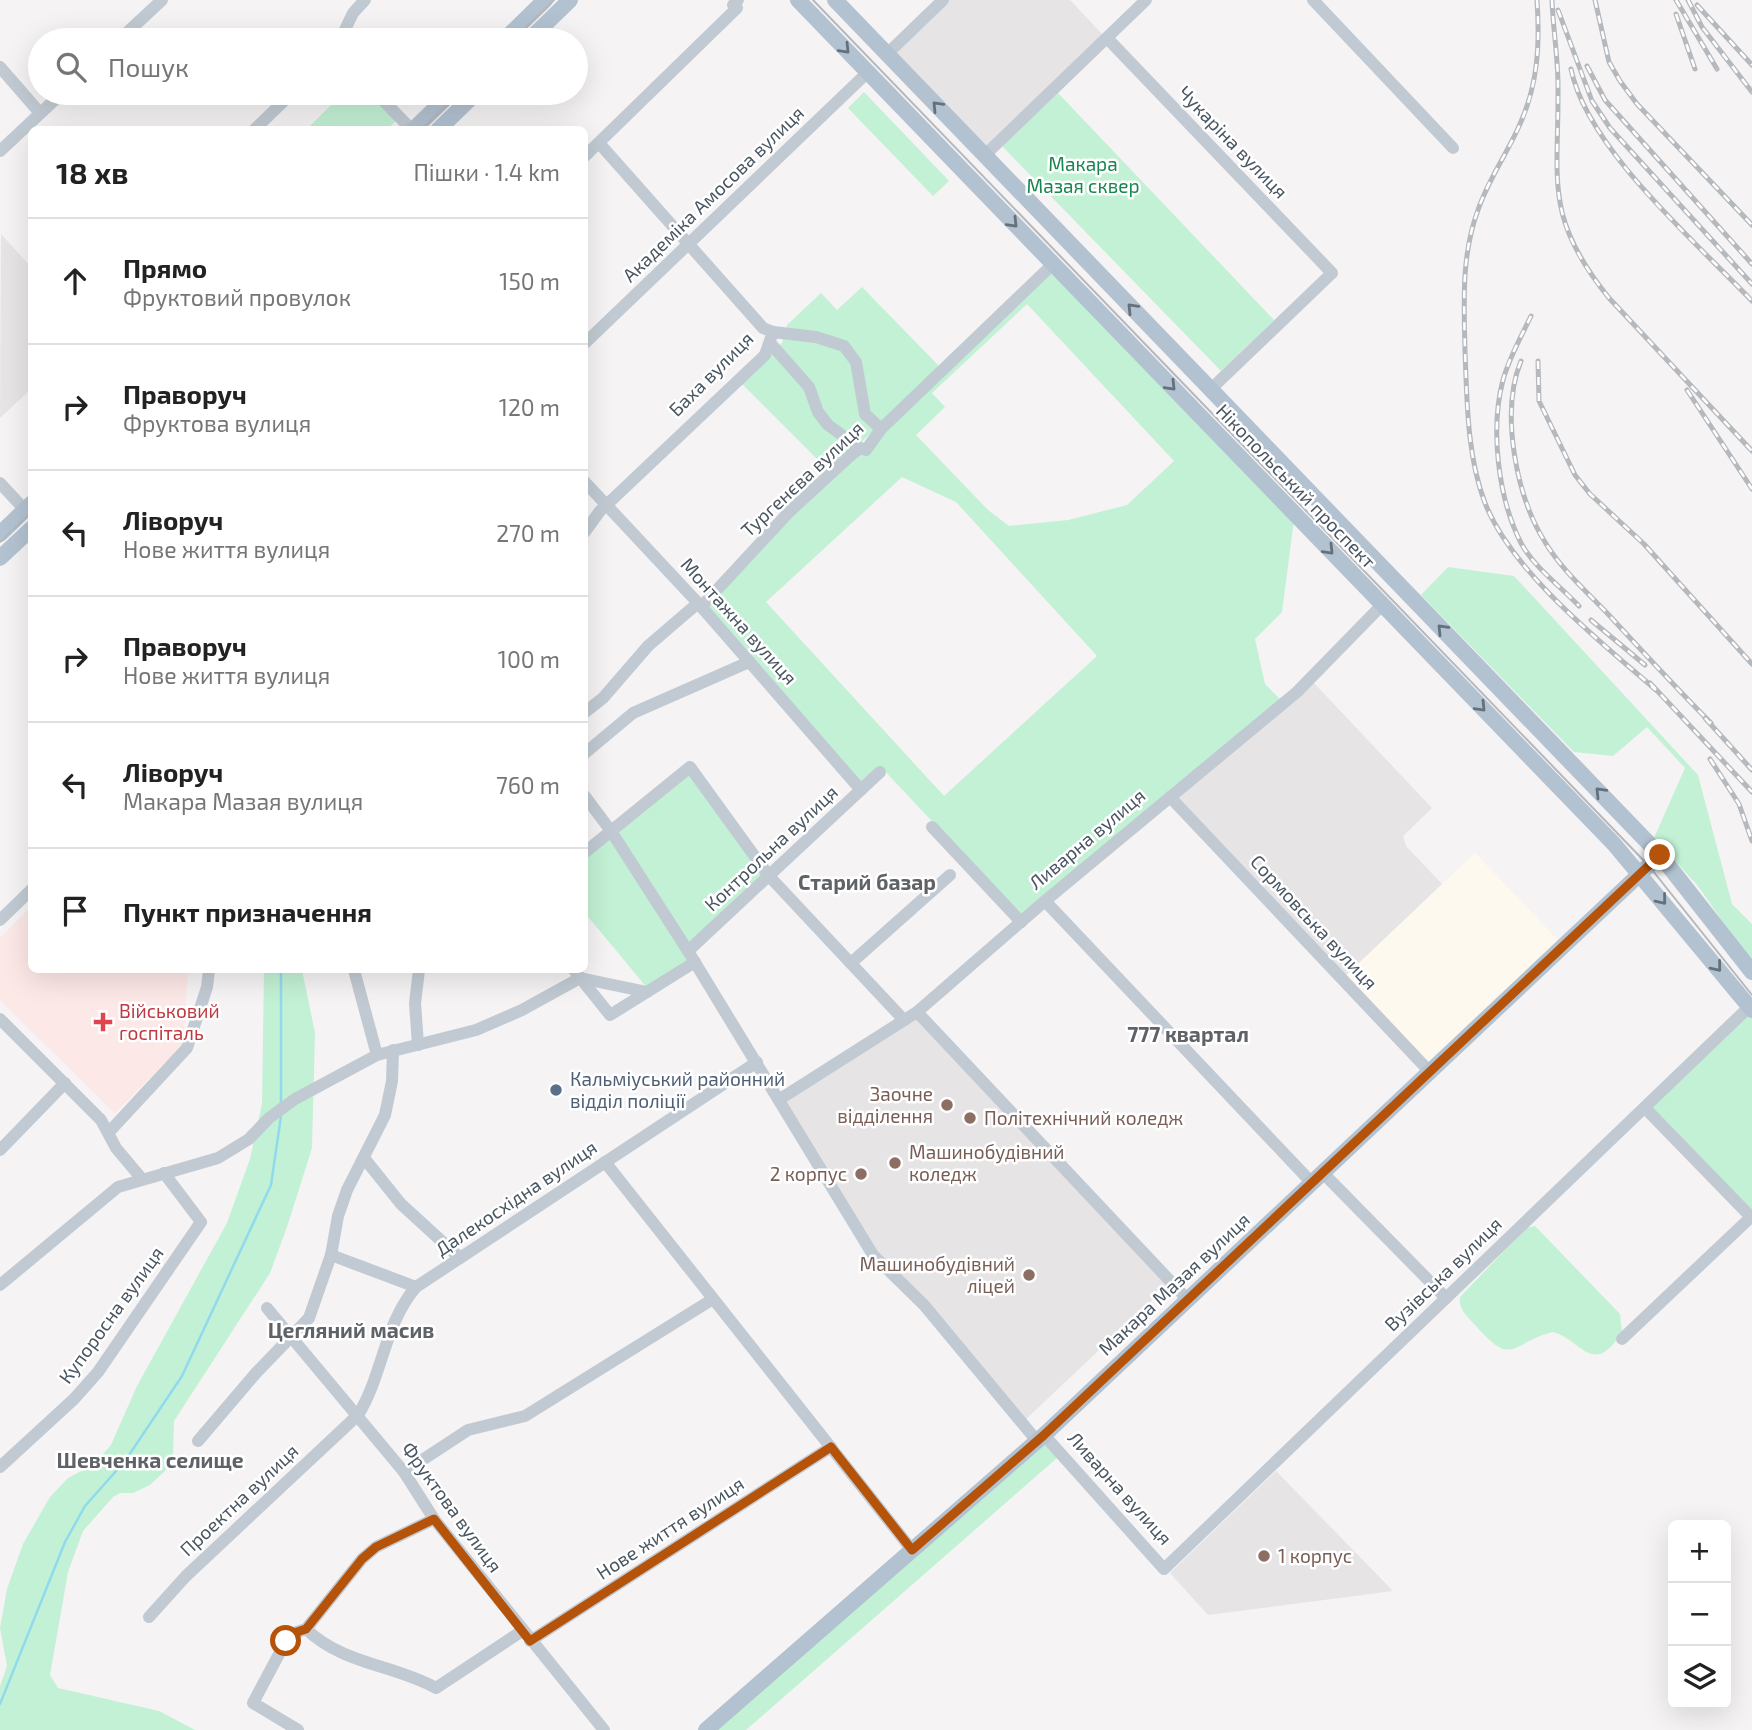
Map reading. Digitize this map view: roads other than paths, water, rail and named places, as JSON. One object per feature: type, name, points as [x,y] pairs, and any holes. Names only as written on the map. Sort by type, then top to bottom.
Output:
[{"type":"main road","points":[[516,28],[545,0]]},
{"type":"main road","points":[[541,28],[570,0]]},
{"type":"main road","name":"Нікопольський проспект","points":[[798,0],[1641,873],[1751,1009]]},
{"type":"main road","name":"Нікопольський проспект","points":[[835,0],[1660,855],[1752,972]]},
{"type":"main road","points":[[416,126],[438,105]]},
{"type":"main road","points":[[442,126],[464,105]]},
{"type":"main road","points":[[965,174],[985,155]]},
{"type":"main road","points":[[0,534],[28,511]]},
{"type":"main road","points":[[0,558],[28,532]]},
{"type":"main road","name":"Ливарна вулиця","points":[[1382,605],[1401,586]]},
{"type":"main road","name":"Макара Мазая вулиця","points":[[706,1730],[1041,1438],[1660,855]]},
{"type":"street","points":[[131,28],[162,0]]},
{"type":"street","points":[[346,28],[353,13],[365,0]]},
{"type":"street","points":[[588,153],[737,8],[733,5],[738,0]]},
{"type":"street","points":[[887,54],[943,0]]},
{"type":"street","points":[[985,155],[1146,0]]},
{"type":"street","points":[[1313,0],[1453,148]]},
{"type":"street","name":"Чукаріна вулиця","points":[[1107,38],[1332,273],[1210,389]]},
{"type":"street","points":[[0,67],[28,99]]},
{"type":"street","name":"Академіка Амосова вулиця","points":[[588,340],[868,72]]},
{"type":"street","points":[[33,105],[40,113]]},
{"type":"street","points":[[0,151],[49,105]]},
{"type":"street","points":[[258,126],[280,105]]},
{"type":"street","points":[[388,105],[408,126]]},
{"type":"street","points":[[599,143],[772,338],[805,380],[818,412],[828,425],[860,448]]},
{"type":"street","name":"Тургенєва вулиця","points":[[588,710],[603,698],[648,646],[699,605],[789,512],[860,448],[866,450],[881,429],[1053,264]]},
{"type":"street","name":"Баха вулиця","points":[[588,528],[607,505],[765,355],[772,338],[816,337],[844,346],[856,362],[864,414],[881,429]]},
{"type":"street","points":[[0,484],[28,509]]},
{"type":"street","name":"Монтажна вулиця","points":[[588,485],[699,605],[862,790]]},
{"type":"street","name":"Ливарна вулиця","points":[[780,1099],[917,1012],[1045,901],[1297,692],[1382,605]]},
{"type":"street","points":[[588,751],[633,713],[749,662]]},
{"type":"street","points":[[588,850],[690,767],[769,876],[904,1020]]},
{"type":"street","name":"Контрольна вулиця","points":[[577,974],[610,1015],[648,992],[692,957],[769,876],[880,772]]},
{"type":"street","name":"Сормовська вулиця","points":[[1170,797],[1430,1072]]},
{"type":"street","name":"Ливарна вулиця","points":[[588,800],[611,831],[692,957],[873,1255],[924,1305],[1041,1438],[1164,1569]]},
{"type":"street","points":[[932,827],[1021,922]]},
{"type":"street","points":[[851,963],[950,874]]},
{"type":"street","points":[[0,920],[28,893]]},
{"type":"street","points":[[1045,901],[1317,1178],[1446,1298]]},
{"type":"street","points":[[110,1131],[187,1048],[207,987],[209,973]]},
{"type":"street","points":[[355,973],[377,1055]]},
{"type":"street","points":[[418,1045],[415,1003],[419,973]]},
{"type":"street","points":[[0,1285],[111,1192],[234,1150],[295,1099],[377,1055],[476,1030],[522,1010],[577,974],[648,992]]},
{"type":"street","name":"Вузівська вулиця","points":[[1164,1569],[1644,1108],[1751,1009]]},
{"type":"street","points":[[917,1012],[1188,1300]]},
{"type":"street","points":[[0,1019],[110,1131],[116,1148],[142,1180]]},
{"type":"street","points":[[198,1441],[256,1373],[309,1318],[331,1255],[338,1216],[347,1190],[385,1115],[392,1081],[393,1051]]},
{"type":"street","name":"Далекосхідна вулиця","points":[[358,1415],[371,1395],[396,1316],[416,1287],[757,1062]]},
{"type":"street","points":[[0,1150],[65,1083]]},
{"type":"street","points":[[1622,1339],[1751,1218],[1644,1108]]},
{"type":"street","points":[[364,1158],[401,1204],[460,1258]]},
{"type":"street","points":[[605,1162],[912,1550]]},
{"type":"street","name":"Купоросна вулиця","points":[[0,1467],[74,1399],[98,1372],[201,1222],[164,1173]]},
{"type":"street","points":[[331,1255],[416,1287]]},
{"type":"street","points":[[404,1472],[468,1430],[525,1416],[538,1409],[713,1299]]},
{"type":"street","name":"Фруктова вулиця","points":[[267,1308],[404,1472],[434,1519],[604,1730]]},
{"type":"street","name":"Проектна вулиця","points":[[149,1618],[186,1576],[358,1415]]},
{"type":"street","name":"Нове життя вулиця","points":[[306,1629],[329,1646],[385,1670],[412,1675],[436,1688],[526,1636],[831,1447]]},
{"type":"street","points":[[298,1730],[253,1703],[286,1641],[294,1633],[306,1629],[362,1559],[376,1547],[434,1519]]},
{"type":"waterway","points":[[281,973],[281,1103]]},
{"type":"waterway","points":[[0,1704],[65,1542],[85,1506],[125,1461],[182,1376],[271,1185],[281,1116]]},
{"type":"tram line","points":[[525,28],[554,0]]},
{"type":"tram line","points":[[813,0],[1649,866],[1752,995]]},
{"type":"tram line","points":[[425,126],[447,105]]},
{"type":"tram line","points":[[0,542],[28,516]]},
{"type":"railway","points":[[1537,0],[1538,48],[1531,94],[1520,124],[1482,199],[1466,262],[1466,389],[1475,466],[1485,503],[1515,555],[1536,580],[1585,628],[1656,690]]},
{"type":"railway","points":[[1552,0],[1558,75],[1559,197],[1573,244],[1609,298],[1752,451]]},
{"type":"railway","points":[[1595,0],[1609,62],[1620,81],[1637,104],[1752,225]]},
{"type":"railway","points":[[1676,0],[1717,69]]},
{"type":"railway","points":[[1688,0],[1702,27],[1752,92]]},
{"type":"railway","points":[[1697,5],[1752,65]]},
{"type":"railway","points":[[1558,10],[1592,101],[1610,128],[1752,284]]},
{"type":"railway","points":[[1676,14],[1695,69]]},
{"type":"railway","points":[[1587,66],[1605,100],[1752,264]]},
{"type":"railway","points":[[1571,69],[1581,99],[1598,130],[1620,161],[1674,222],[1752,301]]},
{"type":"railway","points":[[1531,316],[1503,380],[1497,420],[1498,463],[1513,525],[1526,552],[1579,606]]},
{"type":"railway","points":[[1521,361],[1512,404],[1514,453],[1519,478],[1535,523],[1551,552],[1566,571],[1711,723]]},
{"type":"railway","points":[[1538,361],[1539,401],[1575,475],[1590,494],[1644,544],[1752,664]]},
{"type":"railway","points":[[1687,390],[1752,489]]},
{"type":"railway","points":[[1591,620],[1645,665]]},
{"type":"railway","points":[[1650,683],[1752,792]]},
{"type":"railway","points":[[1705,718],[1752,770]]},
{"type":"railway","points":[[1710,759],[1739,804],[1752,841]]},
{"type":"place","name":"Військовий госпіталь","points":[[103,1022]]},
{"type":"place","name":"Кальміуський районний відділ поліції","points":[[556,1090]]},
{"type":"place","name":"Заочне відділення","points":[[947,1105]]},
{"type":"place","name":"Політехнічний коледж","points":[[970,1118]]},
{"type":"place","name":"Машинобудівний коледж","points":[[895,1163]]},
{"type":"place","name":"2 корпус","points":[[861,1174]]},
{"type":"place","name":"Машинобудівний ліцей","points":[[1029,1275]]},
{"type":"place","name":"1 корпус","points":[[1264,1556]]},
{"type":"district","name":"Старий базар","points":[[867,883]]},
{"type":"district","name":"777 квартал","points":[[1188,1035]]},
{"type":"district","name":"Цегляний масив","points":[[351,1331]]},
{"type":"district","name":"Шевченка селище","points":[[150,1461]]},
{"type":"park label","name":"Макара Мазая сквер","points":[[1083,175]]}]
